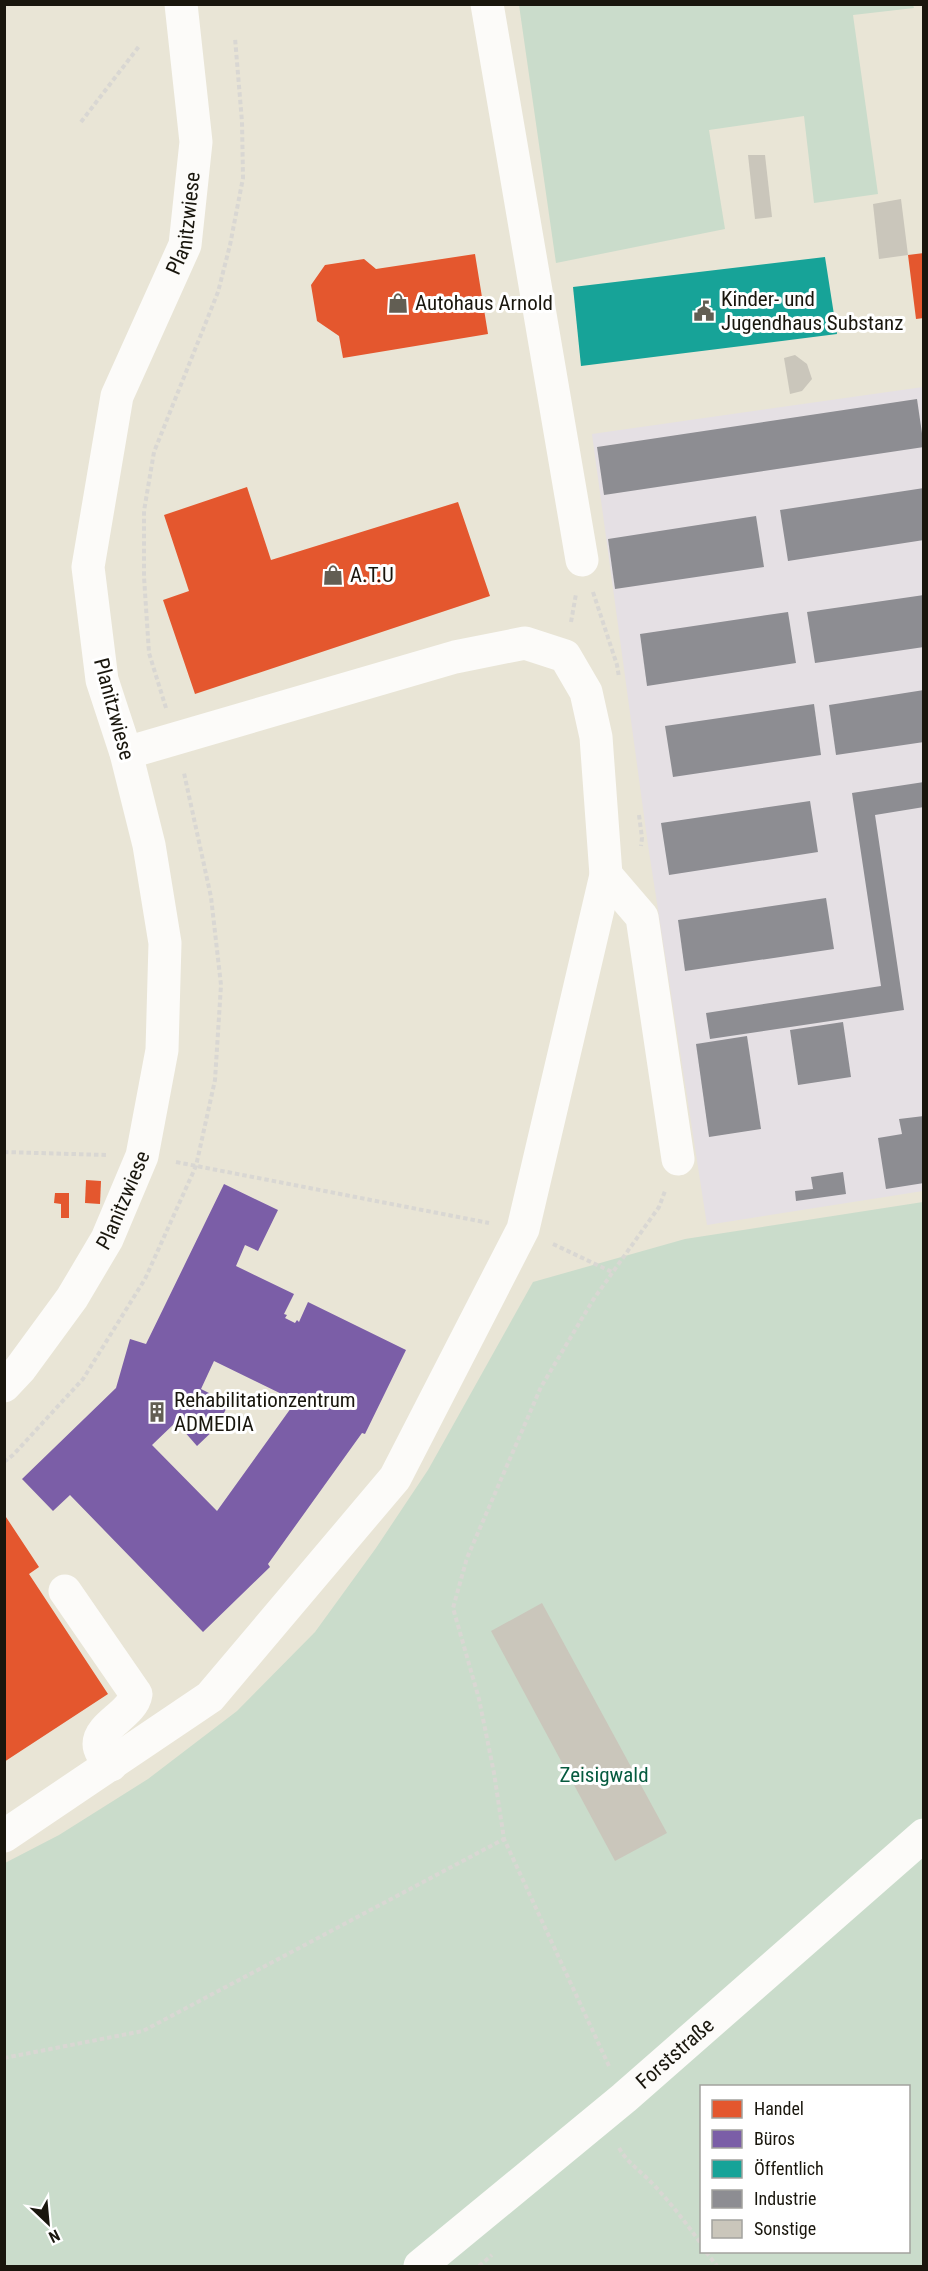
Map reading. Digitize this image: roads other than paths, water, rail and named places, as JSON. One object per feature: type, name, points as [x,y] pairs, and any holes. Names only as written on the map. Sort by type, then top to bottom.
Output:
[{"type":"street","name":"Planitzwiese","points":[[4,1386],[20,1369],[72,1298],[107,1239],[142,1156],[162,1050],[165,944],[149,845],[126,753],[102,680],[88,567],[117,396],[184,245],[196,142],[181,4]]},
{"type":"street","points":[[487,4],[582,560]]},
{"type":"street","points":[[4,1836],[111,1766],[210,1697],[395,1478],[524,1229],[606,875],[596,737],[586,692],[565,656],[525,643],[455,657],[126,753]]},
{"type":"street","points":[[606,875],[642,917],[678,1159]]},
{"type":"street","points":[[65,1591],[136,1694],[130,1708],[112,1722],[100,1738],[100,1750],[111,1766]]},
{"type":"street","name":"Forststraße","points":[[420,2266],[624,2098],[924,1835]]},
{"type":"place","name":"Autohaus Arnold","points":[[398,303]]},
{"type":"place","name":"Kinder- und Jugendhaus Substanz","points":[[704,311]]},
{"type":"place","name":"A.T.U","points":[[333,575]]},
{"type":"place","name":"Rehabilitationzentrum ADMEDIA","points":[[157,1412]]},
{"type":"park label","name":"Zeisigwald","points":[[604,1775]]}]
